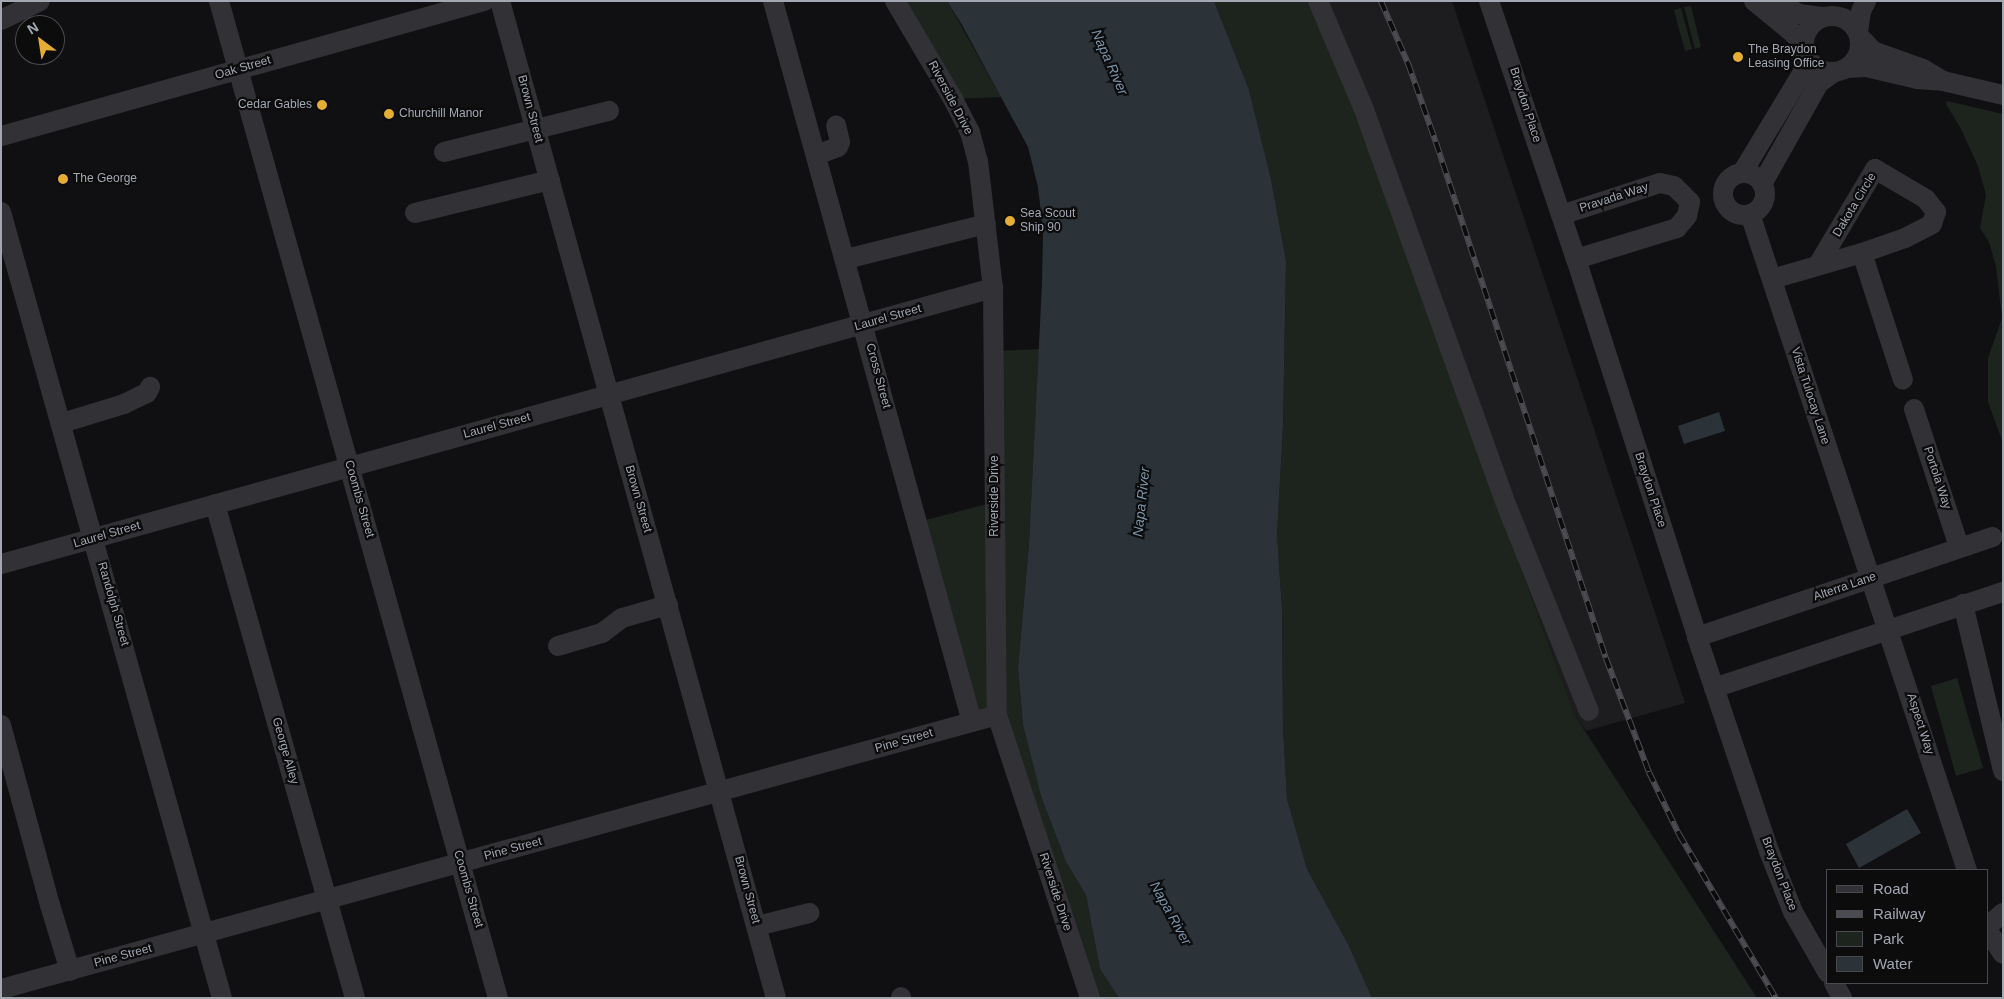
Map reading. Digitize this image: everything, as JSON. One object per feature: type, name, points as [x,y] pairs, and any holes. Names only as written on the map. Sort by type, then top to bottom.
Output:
[{"type":"street","points":[[1,20],[40,1]]},
{"type":"street","name":"Coombs Street","points":[[219,1],[498,998]]},
{"type":"street","name":"Oak Street","points":[[1,136],[484,1]]},
{"type":"street","name":"Brown Street","points":[[500,1],[776,998]]},
{"type":"street","name":"Cross Street","points":[[773,1],[846,259],[972,722]]},
{"type":"street","name":"Riverside Drive","points":[[895,1],[970,132],[978,161],[994,288],[997,715],[1090,998]]},
{"type":"street","points":[[1318,1],[1363,107],[1504,498],[1589,711]]},
{"type":"street","name":"Braydon Place","points":[[1489,1],[1576,259],[1714,688],[1793,912],[1826,970]]},
{"type":"street","points":[[1754,1],[1793,33],[1816,67],[1840,70],[1866,67],[1917,79],[1943,81],[2003,95]]},
{"type":"street","points":[[1774,1],[1799,14],[1846,18],[1873,51],[1923,70],[1943,81]]},
{"type":"street","points":[[1742,173],[1803,72],[1804,48],[1809,27],[1844,1]]},
{"type":"street","points":[[1762,184],[1820,83],[1840,70],[1858,54],[1861,11],[1866,1]]},
{"type":"street","points":[[444,152],[609,111]]},
{"type":"street","points":[[816,155],[838,148],[840,142],[836,125]]},
{"type":"street","name":"Dakota Circle","points":[[1772,279],[1862,253],[1928,228],[1936,216],[1932,205],[1875,169],[1818,265]]},
{"type":"street","points":[[1742,173],[1754,175],[1762,184],[1765,191],[1762,204],[1750,214],[1733,212],[1723,196],[1723,190],[1730,178],[1742,173]]},
{"type":"street","points":[[415,213],[550,180]]},
{"type":"street","name":"Pravada Way","points":[[1561,215],[1660,183],[1674,186],[1690,202]]},
{"type":"street","points":[[1576,259],[1677,228],[1687,216],[1690,202],[1723,196]]},
{"type":"street","name":"Randolph Street","points":[[1,212],[95,539],[222,998]]},
{"type":"street","name":"Vista Tulocay Lane","points":[[1750,214],[1870,579]]},
{"type":"street","points":[[846,259],[986,224]]},
{"type":"street","points":[[1862,253],[1903,380]]},
{"type":"street","name":"Laurel Street","points":[[1,564],[994,288]]},
{"type":"street","points":[[62,423],[124,404],[147,393],[150,387]]},
{"type":"street","name":"Portola Way","points":[[1914,409],[1959,547]]},
{"type":"street","name":"George Alley","points":[[215,504],[355,998]]},
{"type":"street","name":"Alterra Lane","points":[[1697,638],[1959,547],[1993,537]]},
{"type":"street","name":"Aspect Way","points":[[1870,579],[1888,628],[1967,869]]},
{"type":"street","points":[[1714,688],[1888,628],[2003,592]]},
{"type":"street","points":[[558,646],[602,633],[622,618],[668,604]]},
{"type":"street","points":[[1963,604],[2003,771]]},
{"type":"street","name":"Pine Street","points":[[1,989],[997,715]]},
{"type":"street","points":[[1,725],[50,905],[70,970]]},
{"type":"street","points":[[757,926],[809,913]]},
{"type":"street","points":[[1989,925],[2003,913]]},
{"type":"street","points":[[1989,933],[2003,954]]},
{"type":"street","points":[[1835,984],[1842,998]]},
{"type":"shaded area","points":[[1307,1],[1452,1],[1685,703],[1586,731],[1574,714],[1344,84]]},
{"type":"green space","points":[[895,1],[947,1],[1001,97],[953,99]]},
{"type":"green space","points":[[1214,1],[1307,1],[1344,84],[1574,714],[1757,998],[1372,998],[1349,946],[1307,869],[1287,799],[1283,727],[1282,610],[1277,534],[1283,426],[1286,261],[1271,179],[1249,90]]},
{"type":"green space","points":[[1691,6],[1701,47],[1695,49],[1684,7]]},
{"type":"green space","points":[[1681,8],[1692,49],[1685,51],[1674,10]]},
{"type":"green space","points":[[1947,101],[2003,114],[2003,443],[1988,402],[1988,358],[2002,318],[1996,266],[1989,242],[1980,228],[1986,195],[1978,166],[1960,127],[1946,104]]},
{"type":"green space","points":[[1039,349],[1029,544],[1018,668],[1023,725],[1041,796],[1066,862],[1086,895],[1100,969],[1119,998],[1090,998],[997,716],[972,722],[918,522],[995,502],[994,351]]},
{"type":"green space","points":[[1957,678],[1983,768],[1956,776],[1931,686]]},
{"type":"water","name":"Napa River","points":[[947,1],[1214,1],[1249,90],[1271,179],[1286,261],[1283,426],[1277,534],[1282,610],[1283,727],[1287,799],[1307,869],[1349,946],[1372,998],[1119,998],[1100,969],[1086,895],[1066,862],[1041,796],[1023,725],[1018,668],[1029,544],[1042,284],[1043,230],[1038,187],[1028,147]]},
{"type":"water","points":[[1719,412],[1725,431],[1684,444],[1678,426]]},
{"type":"water","points":[[1907,809],[1921,833],[1859,868],[1846,844]]},
{"type":"railway","points":[[1381,1],[1408,63],[1436,142],[1606,658],[1649,772],[1679,834],[1776,998]]},
{"type":"place","name":"The Braydon Leasing Office","points":[[1738,57]]},
{"type":"place","name":"Cedar Gables","points":[[322,105]]},
{"type":"place","name":"Churchill Manor","points":[[389,114]]},
{"type":"place","name":"The George","points":[[63,179]]},
{"type":"place","name":"Sea Scout Ship 90","points":[[1010,221]]}]
